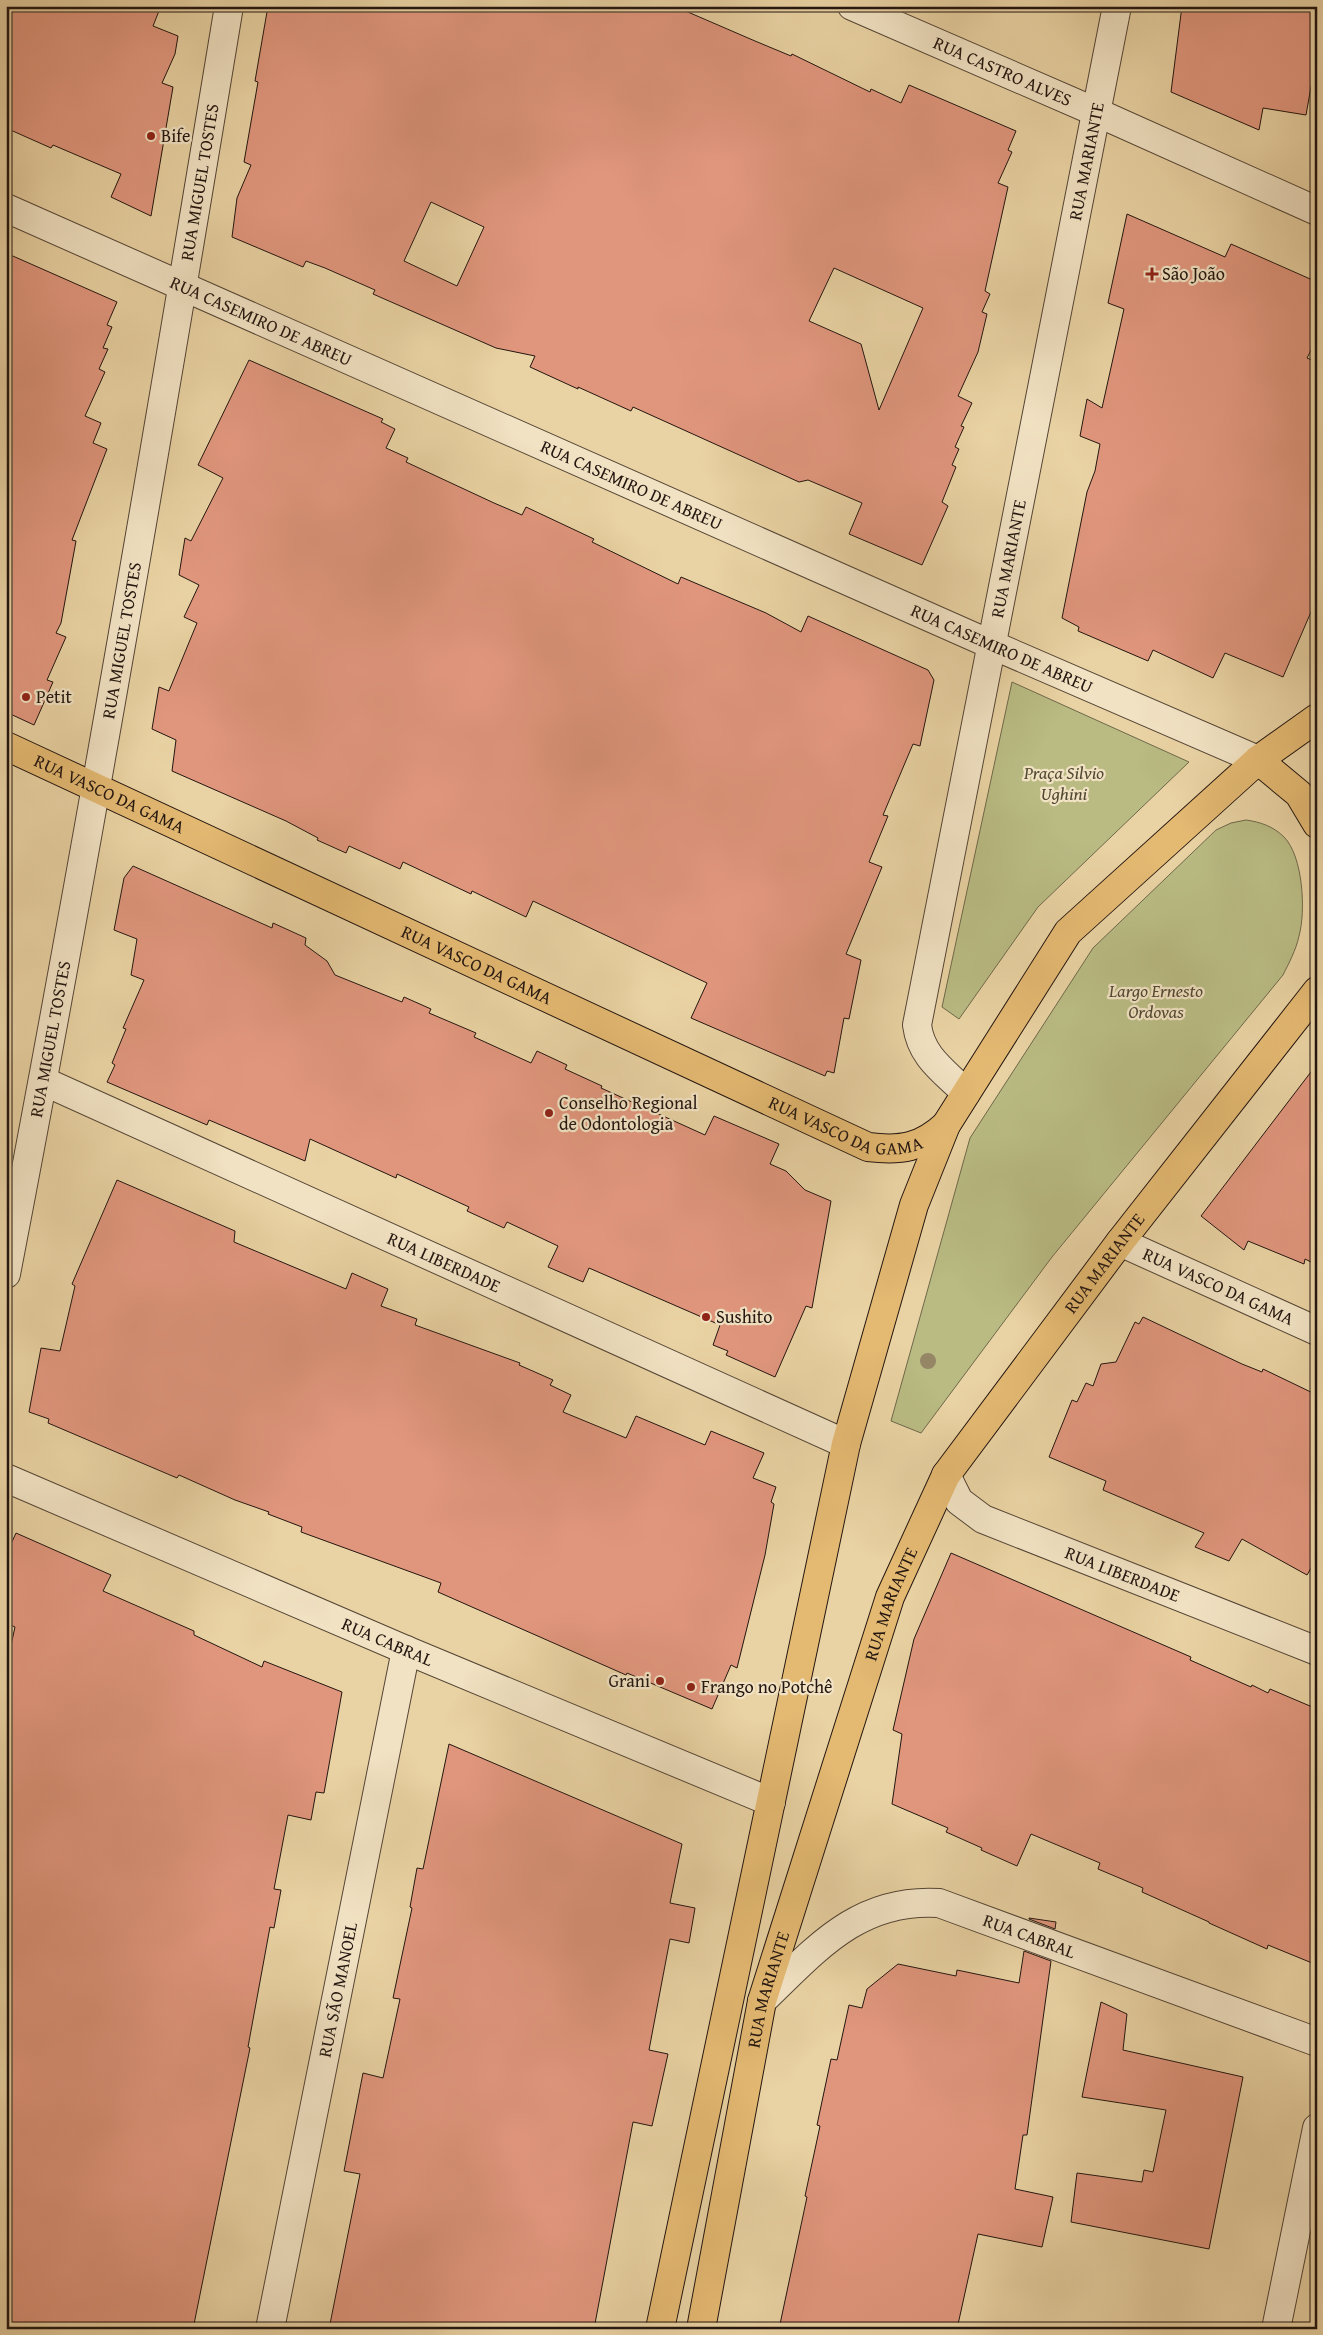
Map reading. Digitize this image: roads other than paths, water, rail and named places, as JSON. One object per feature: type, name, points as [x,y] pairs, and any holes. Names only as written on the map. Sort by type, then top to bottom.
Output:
[{"type":"main road","name":"RUA MARIANTE","points":[[660,2329],[846,1444],[914,1205],[946,1125],[1068,932],[1258,760],[1317,718]]},
{"type":"main road","name":"RUA VASCO DA GAMA","points":[[6,746],[96,786],[868,1147],[891,1150],[914,1146],[935,1135],[946,1125]]},
{"type":"main road","points":[[1258,760],[1299,794],[1317,824]]},
{"type":"main road","name":"RUA MARIANTE","points":[[701,2329],[762,2001],[890,1598],[946,1475],[1120,1242],[1316,991]]},
{"type":"street","name":"RUA MIGUEL TOSTES","points":[[6,1274],[96,786],[183,285],[229,6]]},
{"type":"street","name":"RUA CASTRO ALVES","points":[[852,6],[1317,211]]},
{"type":"street","name":"RUA MARIANTE","points":[[966,1093],[926,1053],[919,1040],[917,1025],[990,644],[1117,6]]},
{"type":"street","name":"RUA CASEMIRO DE ABREU","points":[[6,208],[990,644],[1258,760]]},
{"type":"street","name":"RUA LIBERDADE","points":[[43,1081],[846,1444]]},
{"type":"street","name":"RUA VASCO DA GAMA","points":[[1120,1242],[1317,1331]]},
{"type":"street","name":"RUA LIBERDADE","points":[[946,1475],[959,1501],[983,1518],[1317,1651]]},
{"type":"street","name":"RUA CABRAL","points":[[6,1478],[406,1650],[771,1802]]},
{"type":"street","name":"RUA SÃO MANOEL","points":[[270,2329],[406,1650]]},
{"type":"street","name":"RUA CABRAL","points":[[762,2001],[836,1932],[866,1915],[915,1902],[939,1903],[1317,2042]]},
{"type":"street","points":[[1276,2329],[1317,2128]]},
{"type":"place","name":"Bife","points":[[151,136]]},
{"type":"place","name":"São João","points":[[1152,274]]},
{"type":"place","name":"Petit","points":[[26,697]]},
{"type":"place","name":"Conselho Regional de Odontologia","points":[[549,1113]]},
{"type":"place","name":"Sushito","points":[[706,1317]]},
{"type":"place","name":"Grani","points":[[660,1681]]},
{"type":"place","name":"Frango no Potchê","points":[[691,1687]]},
{"type":"park label","name":"Praça Silvio Ughini","points":[[1064,783]]},
{"type":"park label","name":"Largo Ernesto Ordovas","points":[[1156,1001]]}]
